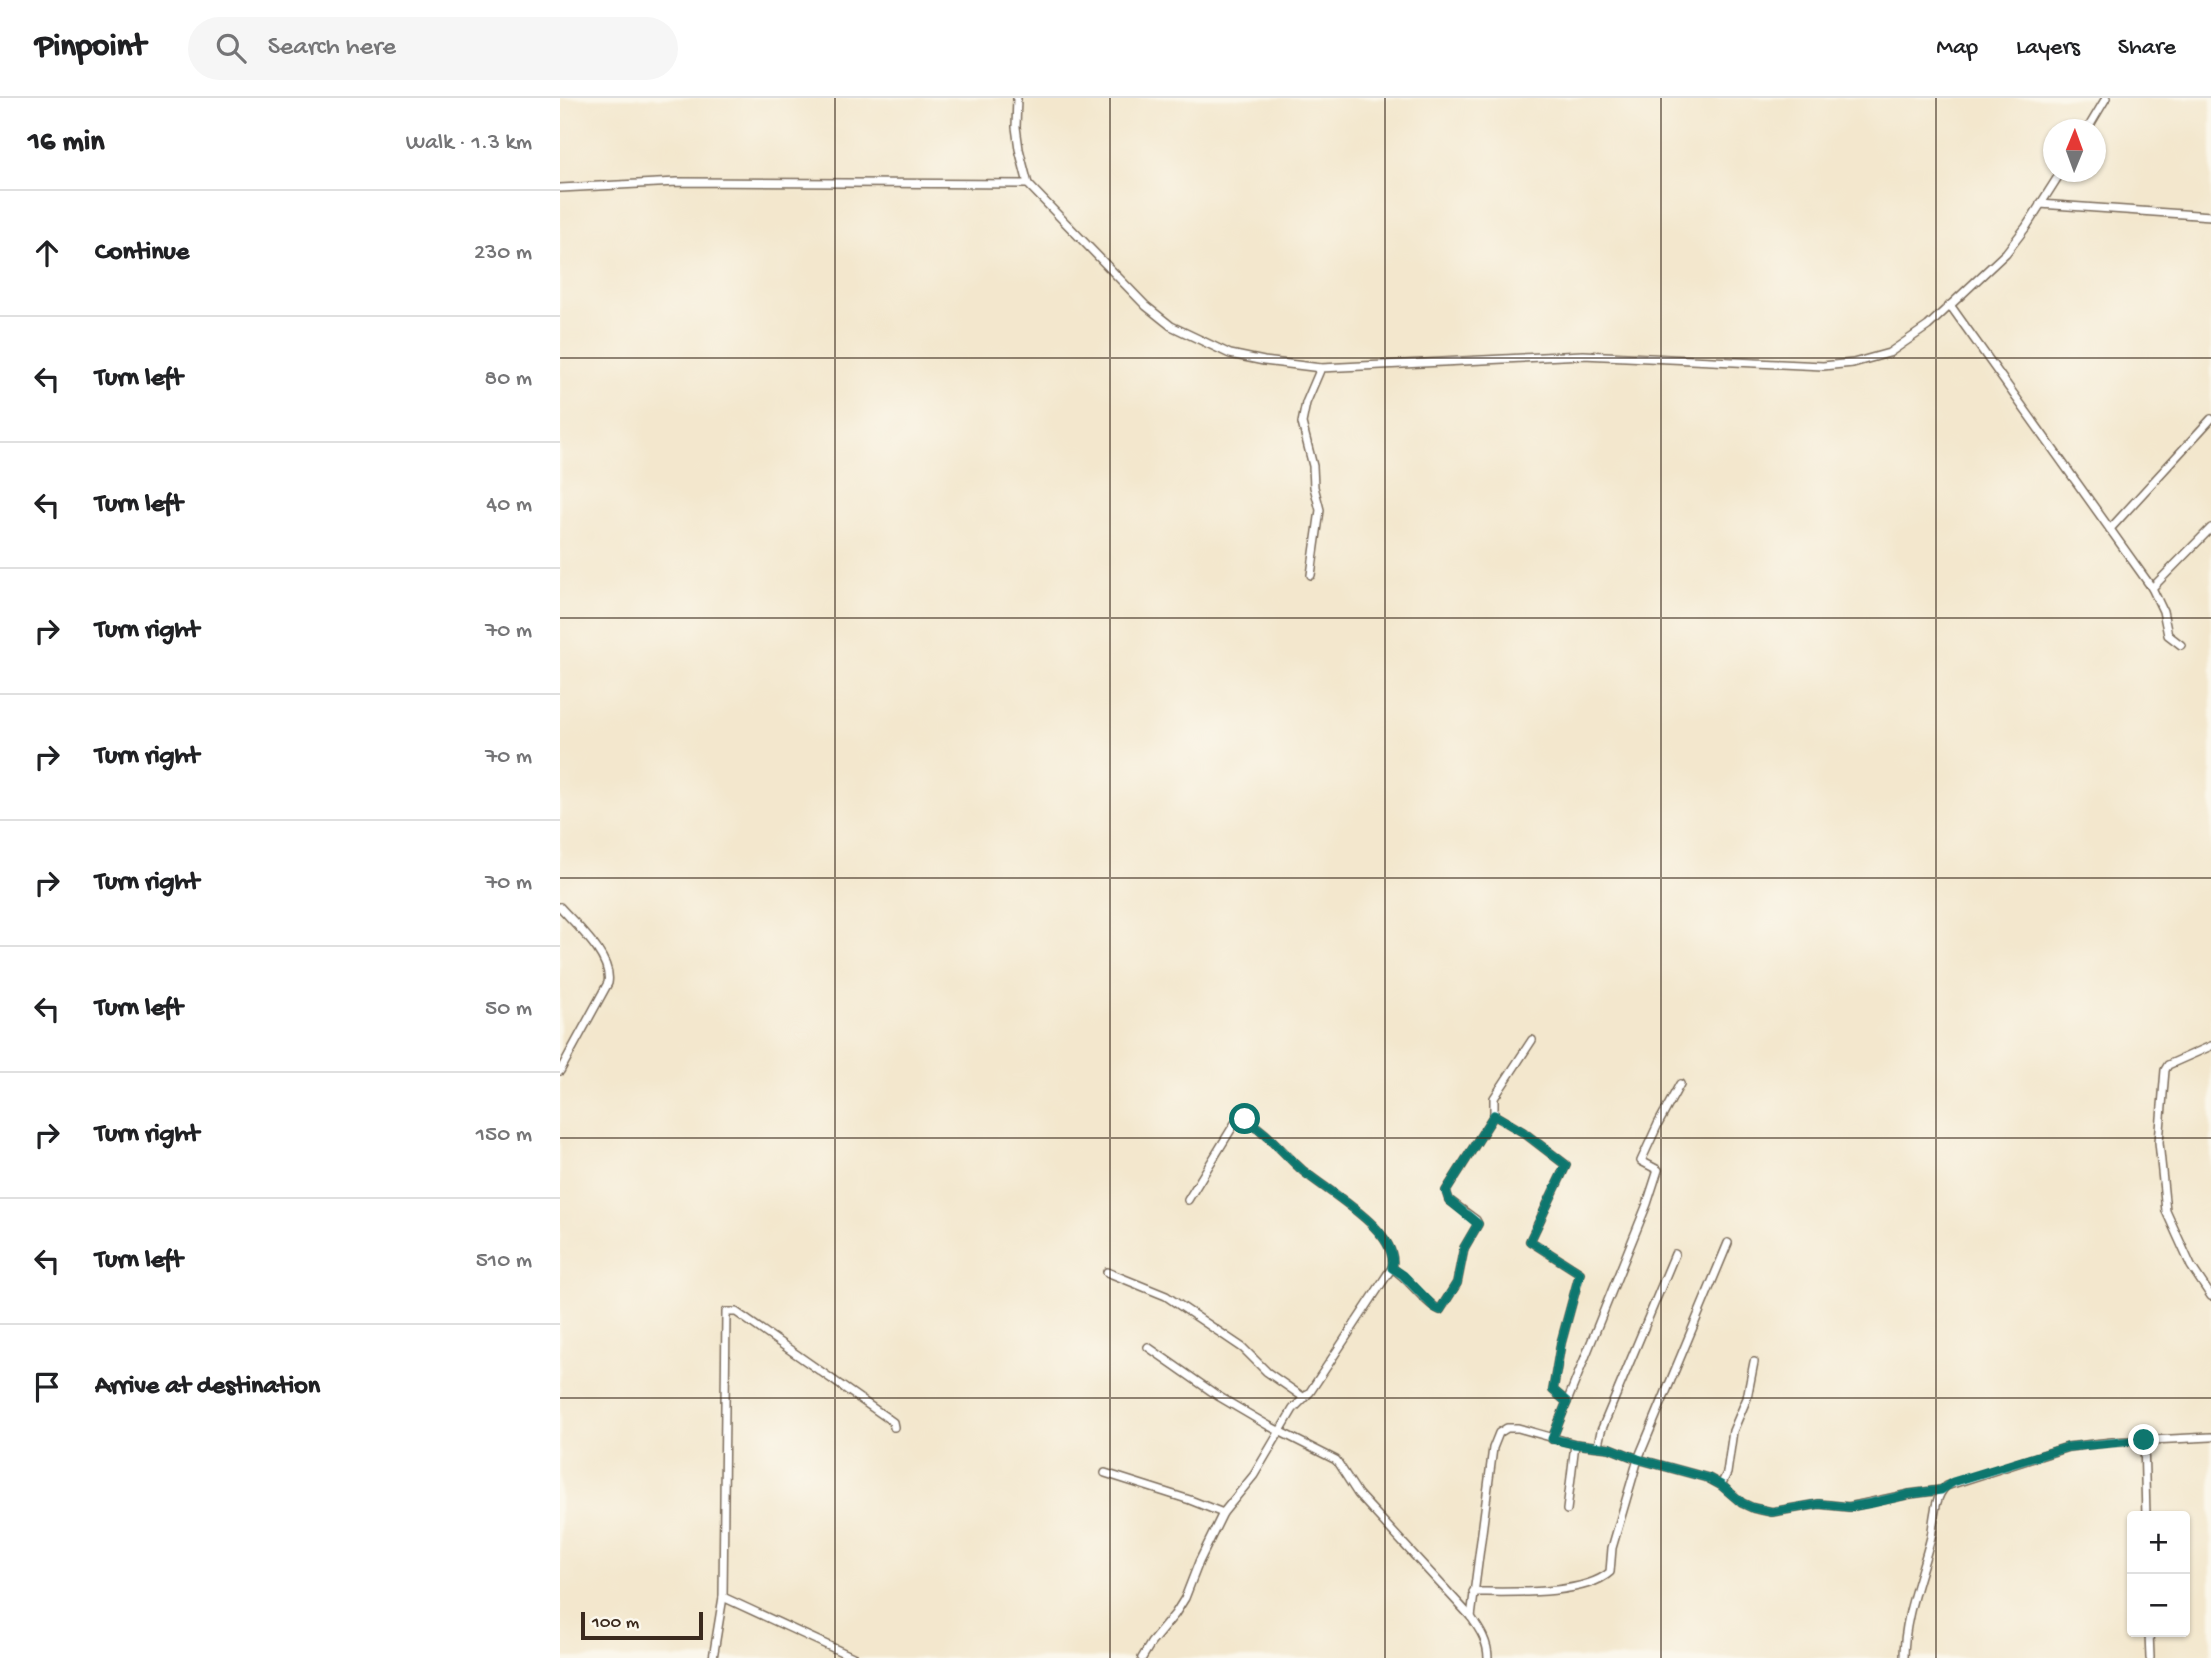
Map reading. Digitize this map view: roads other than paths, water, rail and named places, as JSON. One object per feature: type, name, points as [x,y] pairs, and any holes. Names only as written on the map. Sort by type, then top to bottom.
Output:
[{"type":"street","points":[[1017,98],[1016,127],[1028,184],[1146,306],[1171,326],[1230,354],[1321,368],[1583,355],[1823,366],[1853,363],[1889,353],[1928,326],[2006,253],[2054,182]]},
{"type":"street","points":[[2094,119],[2106,98]]},
{"type":"street","points":[[560,188],[677,182],[1028,184]]},
{"type":"street","points":[[2040,204],[2211,216]]},
{"type":"street","points":[[1950,305],[2152,588],[2163,611],[2168,635],[2181,645]]},
{"type":"street","points":[[1311,575],[1320,510],[1302,423],[1306,403],[1321,368]]},
{"type":"street","points":[[2110,529],[2211,419]]},
{"type":"street","points":[[2152,588],[2211,528]]},
{"type":"street","points":[[560,907],[597,949],[609,975],[608,983],[560,1071]]},
{"type":"street","points":[[1392,1268],[1440,1310],[1457,1283],[1464,1248],[1478,1224],[1449,1200],[1446,1191],[1494,1115],[1494,1098],[1532,1040]]},
{"type":"street","points":[[2211,1046],[2168,1065],[2165,1070],[2159,1142],[2165,1211],[2191,1266],[2211,1296]]},
{"type":"street","points":[[1552,1439],[1647,1204],[1658,1170],[1641,1161],[1680,1084]]},
{"type":"street","points":[[1494,1115],[1523,1132],[1566,1165],[1530,1241],[1580,1273],[1561,1343],[1553,1390],[1567,1402]]},
{"type":"street","points":[[1142,1658],[1185,1598],[1223,1513],[1254,1475],[1293,1409],[1310,1392],[1392,1268],[1394,1260],[1382,1236],[1351,1205],[1301,1169],[1268,1136],[1245,1119],[1236,1123],[1188,1200]]},
{"type":"street","points":[[1473,1592],[1583,1587],[1603,1579],[1610,1572],[1612,1548],[1638,1459],[1728,1243]]},
{"type":"street","points":[[1598,1445],[1675,1254]]},
{"type":"street","points":[[1107,1272],[1166,1296],[1243,1348],[1267,1372],[1303,1397]]},
{"type":"street","points":[[713,1658],[723,1597],[726,1312],[736,1312],[893,1422],[894,1427]]},
{"type":"street","points":[[1148,1347],[1218,1396],[1336,1460],[1358,1494],[1471,1617],[1484,1637],[1488,1658]]},
{"type":"street","points":[[1721,1485],[1731,1459],[1733,1431],[1747,1398],[1754,1362]]},
{"type":"street","points":[[1471,1617],[1493,1448],[1499,1433],[1507,1428],[1518,1428],[1575,1444],[1598,1445],[1708,1478],[1742,1503],[1772,1512],[1819,1504],[1849,1507],[1941,1490],[1953,1482],[2068,1447],[2211,1437]]},
{"type":"street","points":[[2144,1440],[2146,1511]]},
{"type":"street","points":[[1567,1510],[1575,1444]]},
{"type":"street","points":[[1105,1473],[1223,1513]]},
{"type":"street","points":[[1905,1658],[1910,1611],[1941,1490]]},
{"type":"street","points":[[723,1597],[855,1658]]},
{"type":"street","points":[[2149,1637],[2150,1658]]}]
